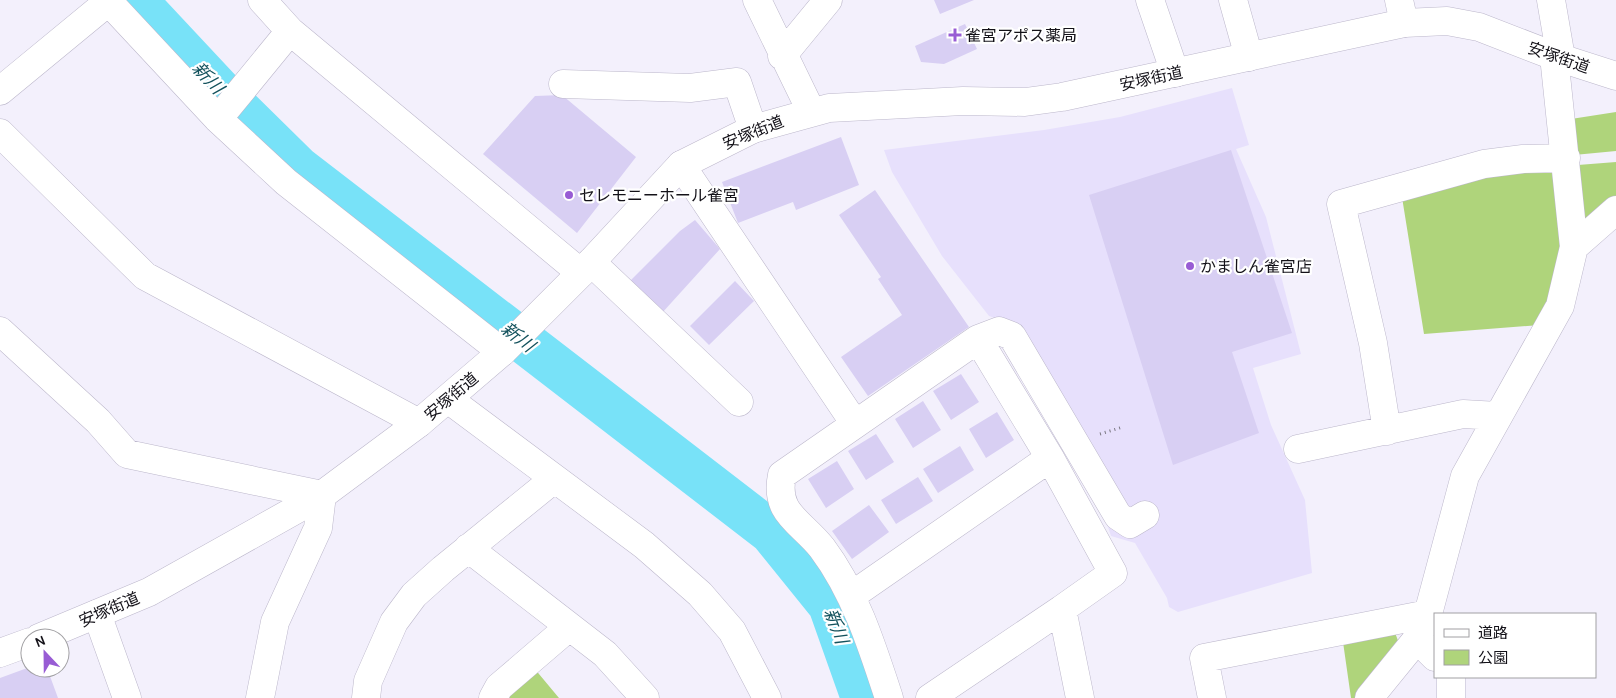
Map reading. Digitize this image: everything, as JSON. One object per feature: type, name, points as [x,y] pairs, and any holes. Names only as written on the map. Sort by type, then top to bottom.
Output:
[{"type":"street","points":[[262,0],[290,31],[586,267],[739,402]]},
{"type":"street","points":[[757,0],[782,56],[811,111]]},
{"type":"street","points":[[782,56],[828,0]]},
{"type":"street","points":[[1150,0],[1174,73]]},
{"type":"street","points":[[1233,0],[1249,57]]},
{"type":"street","points":[[1369,698],[1426,648],[1428,614],[1464,476],[1560,306],[1574,247],[1558,57],[1551,0]]},
{"type":"street","points":[[0,91],[107,1],[228,108],[286,182],[512,341]]},
{"type":"street","name":"安塚街道","points":[[64,628],[149,592],[322,495],[419,423],[512,341],[586,267],[681,165],[753,129],[811,111],[857,106],[963,101],[1025,102],[1062,97],[1249,57],[1401,11],[1479,27],[1558,57],[1616,76]]},
{"type":"street","points":[[228,108],[290,31]]},
{"type":"street","points":[[563,84],[690,88],[737,82],[753,129]]},
{"type":"street","points":[[0,133],[145,276],[419,423]]},
{"type":"street","points":[[1387,430],[1373,342],[1341,204],[1484,164],[1523,159],[1566,158]]},
{"type":"street","points":[[681,165],[854,424]]},
{"type":"street","points":[[1574,247],[1616,210]]},
{"type":"street","points":[[0,331],[98,421],[127,454],[322,495],[318,528],[275,622],[260,698]]},
{"type":"street","points":[[889,698],[871,641],[851,596],[821,546],[786,510],[779,491],[782,475],[978,339],[999,331],[1012,336],[1118,516],[1130,524],[1146,515]]},
{"type":"street","points":[[930,698],[1113,573],[1050,458],[978,339]]},
{"type":"street","points":[[448,399],[644,545],[700,594],[732,632],[767,698]]},
{"type":"street","points":[[1298,449],[1463,414],[1498,416]]},
{"type":"street","points":[[851,596],[1050,458]]},
{"type":"street","points":[[366,698],[368,681],[394,622],[414,595],[468,548],[554,479]]},
{"type":"street","points":[[468,548],[604,654],[645,698]]},
{"type":"street","points":[[1062,609],[1080,698]]},
{"type":"street","points":[[98,614],[126,698]]},
{"type":"street","points":[[1212,698],[1204,658],[1428,614]]},
{"type":"street","points":[[493,698],[499,687],[569,627]]},
{"type":"street","points":[[0,653],[20,646]]},
{"type":"street","points":[[1450,698],[1452,678]]},
{"type":"path","points":[[1104,433],[1123,427]]},
{"type":"shaded area","points":[[1232,88],[1249,145],[1236,149],[1266,217],[1301,354],[1253,368],[1271,425],[1305,500],[1312,573],[1178,612],[1169,607],[1167,598],[1135,543],[1111,536],[1070,414],[1015,325],[989,316],[942,256],[892,172],[884,150],[1044,130],[1120,117]]},
{"type":"green space","points":[[1616,112],[1616,151],[1574,155],[1571,119]]},
{"type":"green space","points":[[1616,162],[1616,204],[1583,228],[1578,165]]},
{"type":"green space","points":[[1557,167],[1561,268],[1540,325],[1424,334],[1401,191],[1480,171]]},
{"type":"green space","points":[[1394,630],[1400,646],[1358,698],[1351,698],[1343,642]]},
{"type":"green space","points":[[534,668],[559,698],[507,698]]},
{"type":"building","points":[[934,0],[974,0],[940,14]]},
{"type":"building","name":"雀宮アポス薬局","points":[[965,24],[977,49],[944,64],[921,62],[915,46]]},
{"type":"building","name":"セレモニーホール雀宮","points":[[562,95],[636,157],[577,233],[483,154],[535,96]]},
{"type":"building","points":[[841,137],[859,185],[796,210],[793,202],[738,223],[722,182]]},
{"type":"building","name":"かましん雀宮店","points":[[1231,150],[1292,333],[1232,352],[1259,433],[1173,465],[1089,195]]},
{"type":"building","points":[[875,190],[969,327],[868,396],[841,357],[902,315],[878,279],[881,277],[839,215]]},
{"type":"building","points":[[695,220],[720,249],[662,313],[630,281],[680,231]]},
{"type":"building","points":[[735,281],[754,301],[709,345],[690,326]]},
{"type":"building","points":[[961,374],[979,402],[951,420],[933,391]]},
{"type":"building","points":[[923,401],[941,430],[913,448],[895,419]]},
{"type":"building","points":[[997,412],[1014,440],[986,458],[969,429]]},
{"type":"building","points":[[876,434],[894,462],[866,480],[848,451]]},
{"type":"building","points":[[960,446],[974,470],[938,493],[923,469]]},
{"type":"building","points":[[837,461],[854,489],[826,508],[808,479]]},
{"type":"building","points":[[918,477],[933,501],[896,524],[881,500]]},
{"type":"building","points":[[869,505],[889,532],[852,559],[832,531]]},
{"type":"building","points":[[20,671],[20,678],[51,678],[58,698],[0,698],[0,678]]},
{"type":"waterway","name":"新川","points":[[135,0],[222,93],[298,168],[771,532],[830,605],[863,698]]},
{"type":"place","name":"雀宮アポス薬局","points":[[955,35]]},
{"type":"place","name":"セレモニーホール雀宮","points":[[569,195]]},
{"type":"place","name":"かましん雀宮店","points":[[1190,266]]}]
